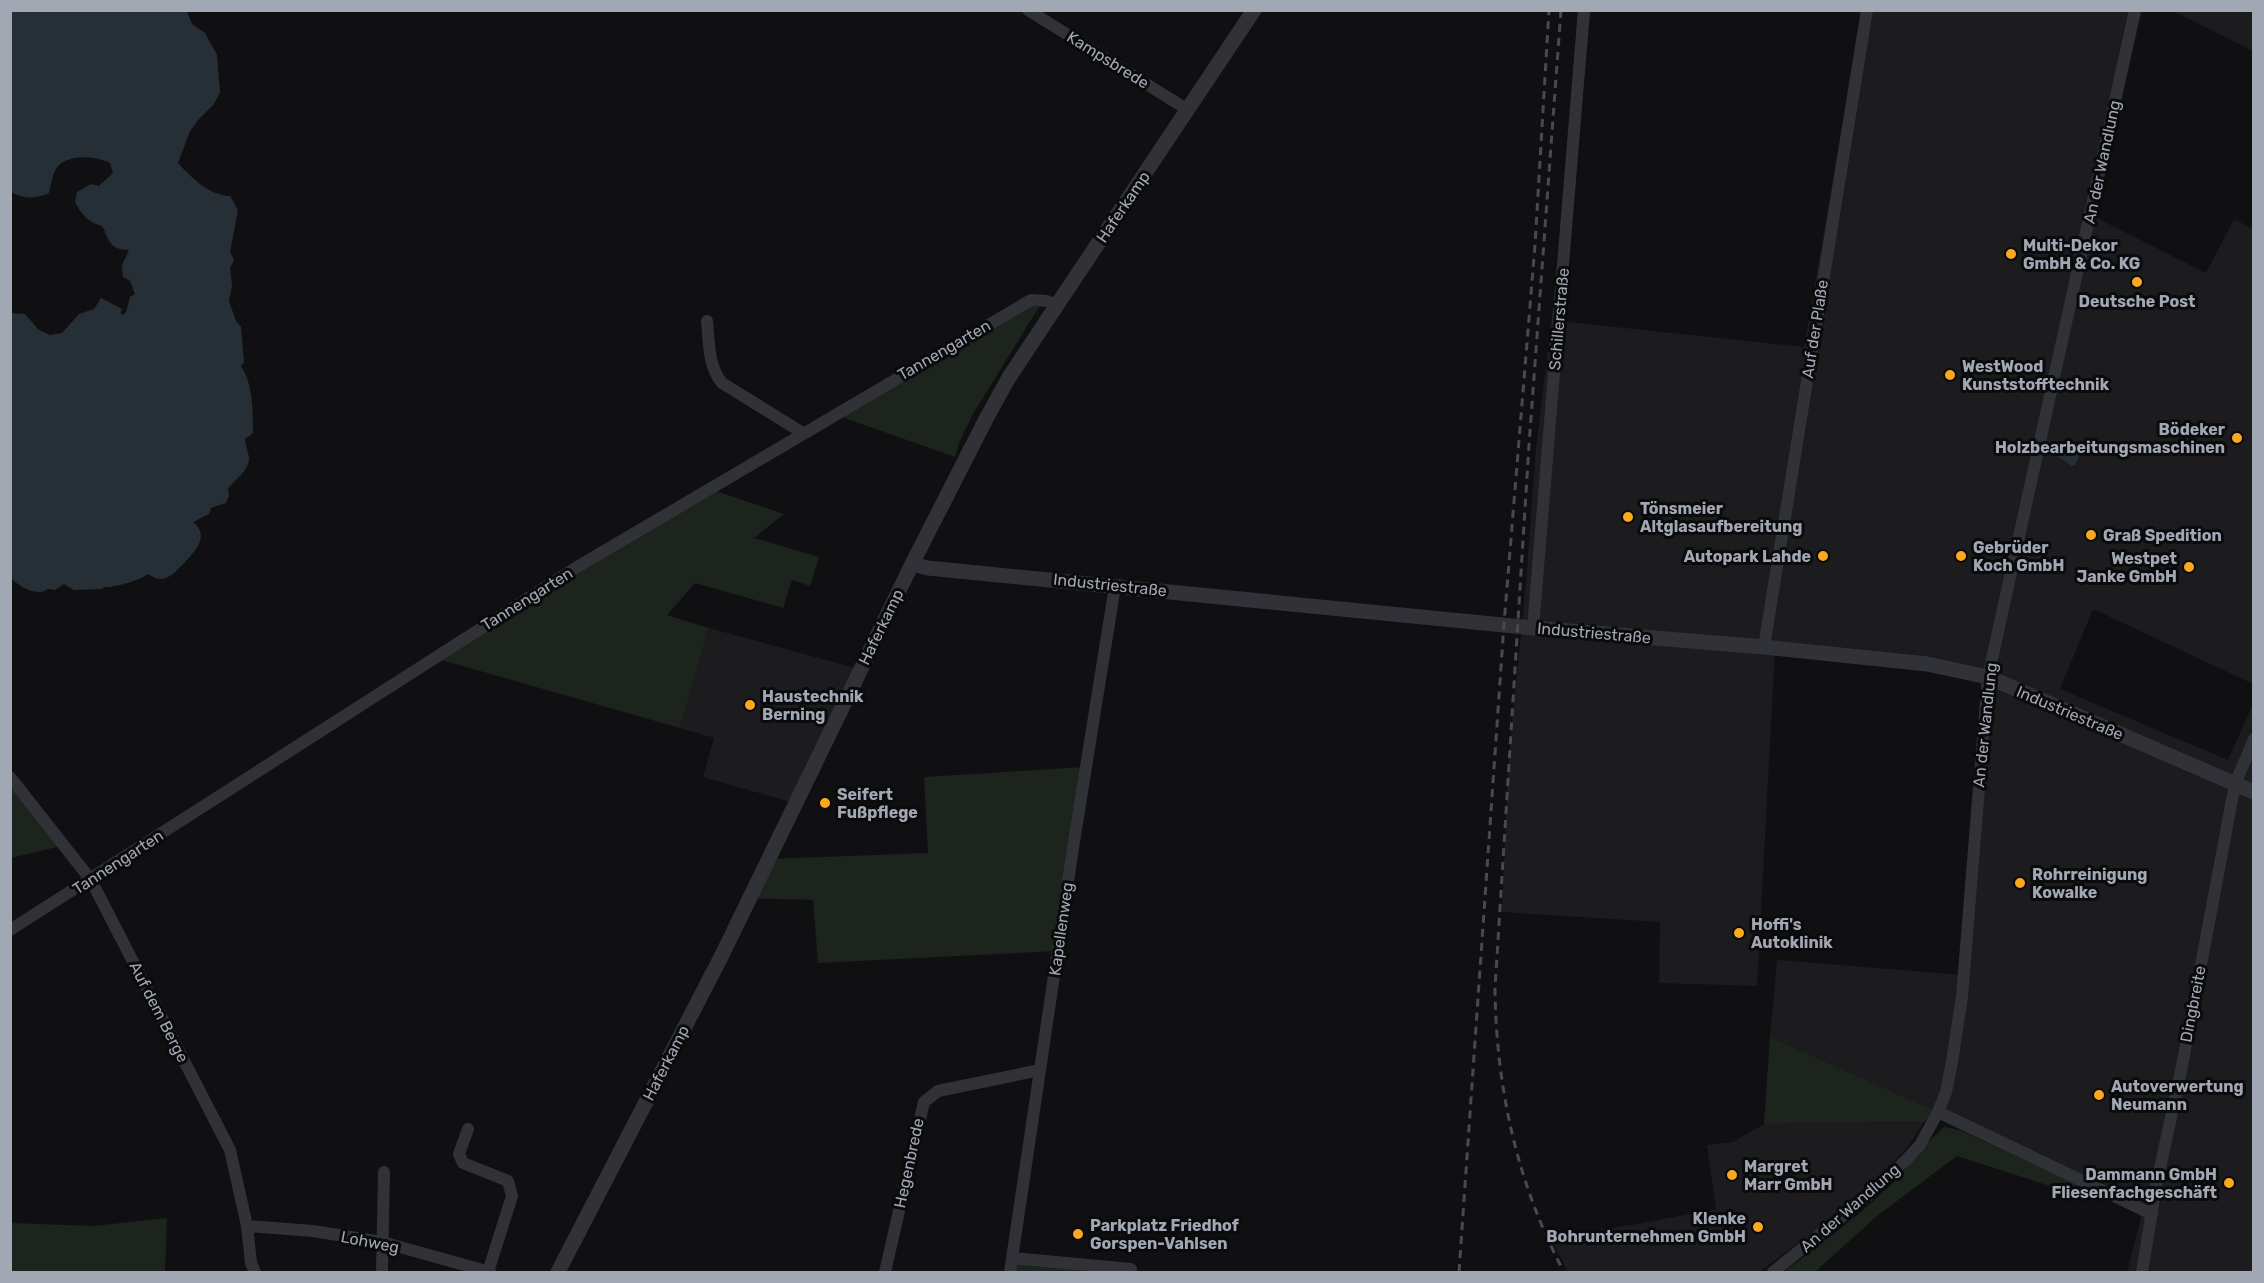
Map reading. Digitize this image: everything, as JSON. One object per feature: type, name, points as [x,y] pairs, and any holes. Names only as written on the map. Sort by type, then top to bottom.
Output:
[{"type":"street","name":"Kampsbrede","points":[[1028,10],[1188,110]]},
{"type":"street","name":"Haferkamp","points":[[558,1272],[722,955],[912,564],[1008,379],[1254,10]]},
{"type":"street","name":"Schillerstraße","points":[[1533,628],[1584,10]]},
{"type":"street","name":"Auf der Plaße","points":[[1764,647],[1867,10]]},
{"type":"street","name":"An der Wandlung","points":[[1773,1272],[1870,1194],[1906,1160],[1920,1144],[1946,1092],[1962,996],[1988,677],[2135,10]]},
{"type":"street","name":"Tannengarten","points":[[10,930],[577,567],[1031,300],[1047,301],[1057,305]]},
{"type":"street","points":[[707,321],[712,366],[722,383],[803,434]]},
{"type":"street","name":"Industriestraße","points":[[912,564],[928,568],[1533,628],[1764,647],[1927,664],[1988,677],[2253,792]]},
{"type":"street","name":"Kapellenweg","points":[[1010,1272],[1115,586]]},
{"type":"street","name":"Dingbreite","points":[[2142,1272],[2235,784],[2253,739]]},
{"type":"street","name":"Auf dem Berge","points":[[10,777],[91,880],[230,1150],[247,1226],[251,1263],[255,1272]]},
{"type":"street","name":"Hegenbrede","points":[[885,1272],[924,1102],[938,1092],[1040,1070]]},
{"type":"street","points":[[1938,1112],[2152,1214]]},
{"type":"street","points":[[468,1129],[459,1154],[463,1163],[508,1181],[512,1196],[489,1272]]},
{"type":"street","points":[[382,1272],[384,1172]]},
{"type":"street","name":"Lohweg","points":[[247,1226],[313,1231],[382,1242],[489,1272]]},
{"type":"street","points":[[1012,1258],[1131,1269]]},
{"type":"shaded area","points":[[11,10],[187,11],[192,24],[205,33],[217,55],[220,92],[214,104],[190,131],[178,163],[208,189],[230,196],[238,210],[230,252],[234,260],[230,268],[232,286],[229,301],[236,321],[241,327],[244,362],[241,366],[250,389],[253,433],[245,439],[249,457],[248,464],[244,472],[228,489],[229,496],[226,503],[211,508],[209,514],[193,522],[200,532],[200,543],[172,575],[162,579],[148,574],[133,581],[102,589],[74,590],[64,584],[55,590],[48,589],[39,592],[24,588],[11,578],[11,313],[25,314],[39,330],[50,335],[62,333],[79,314],[94,309],[101,298],[122,309],[120,313],[123,315],[130,297],[135,294],[130,281],[123,277],[122,265],[129,250],[113,245],[102,226],[86,217],[75,202],[77,192],[91,184],[99,186],[113,173],[110,163],[82,157],[67,160],[56,169],[49,193],[30,197],[11,192]]},
{"type":"shaded area","points":[[1578,11],[1591,11],[1559,321],[1804,347],[1862,11],[2142,11],[2095,217],[2206,273],[2234,219],[2253,229],[2253,684],[2093,609],[2060,689],[2228,760],[2253,704],[2253,1272],[2127,1272],[2141,1218],[2138,1213],[1938,1112],[1770,1037],[1777,960],[1963,975],[1988,677],[1775,649],[1757,986],[1659,983],[1660,922],[1502,912],[1508,767],[1526,582],[1536,447],[1558,267]]},
{"type":"shaded area","points":[[2173,11],[2253,11],[2253,51]]},
{"type":"shaded area","points":[[1028,305],[1039,307],[973,414],[955,457],[836,415]]},
{"type":"shaded area","points":[[2072,445],[2082,448],[2082,451],[2075,465],[2072,466],[2057,456],[2061,446]]},
{"type":"shaded area","points":[[710,489],[784,514],[754,538],[819,557],[810,586],[792,580],[783,608],[695,583],[667,615],[709,628],[680,728],[438,659]]},
{"type":"shaded area","points":[[709,628],[855,668],[794,803],[703,777],[714,738],[680,728]]},
{"type":"shaded area","points":[[1084,767],[1056,951],[818,963],[813,900],[750,898],[769,859],[928,853],[924,777]]},
{"type":"shaded area","points":[[11,788],[61,846],[11,858]]},
{"type":"shaded area","points":[[1770,1037],[1938,1112],[1924,1122],[1764,1124]]},
{"type":"shaded area","points":[[1924,1122],[1907,1148],[1881,1175],[1825,1223],[1759,1272],[1568,1272],[1550,1237],[1716,1209],[1707,1145],[1733,1142],[1764,1124]]},
{"type":"shaded area","points":[[1944,1127],[1960,1130],[2079,1185],[2078,1195],[1957,1156],[1877,1216],[1815,1272],[1784,1272],[1844,1226],[1887,1189]]},
{"type":"shaded area","points":[[167,1218],[165,1272],[11,1272],[11,1223],[93,1226]]},
{"type":"shaded area","points":[[1014,1258],[1132,1272],[1012,1272]]},
{"type":"railway","points":[[1459,1272],[1504,624],[1535,245],[1549,10]]},
{"type":"railway","points":[[1561,10],[1529,445],[1495,988],[1500,1062],[1512,1134],[1534,1204],[1564,1272]]},
{"type":"place","name":"Multi-Dekor GmbH & Co. KG","points":[[2011,254]]},
{"type":"place","name":"Deutsche Post","points":[[2137,282]]},
{"type":"place","name":"WestWood Kunststofftechnik","points":[[1950,375]]},
{"type":"place","name":"Bödeker Holzbearbeitungsmaschinen","points":[[2237,438]]},
{"type":"place","name":"Tönsmeier Altglasaufbereitung","points":[[1628,517]]},
{"type":"place","name":"Graß Spedition","points":[[2091,535]]},
{"type":"place","name":"Autopark Lahde","points":[[1823,556]]},
{"type":"place","name":"Gebrüder Koch GmbH","points":[[1961,556]]},
{"type":"place","name":"Westpet Janke GmbH","points":[[2189,567]]},
{"type":"place","name":"Haustechnik Berning","points":[[750,705]]},
{"type":"place","name":"Seifert Fußpflege","points":[[825,803]]},
{"type":"place","name":"Rohrreinigung Kowalke","points":[[2020,883]]},
{"type":"place","name":"Hoffi's Autoklinik","points":[[1739,933]]},
{"type":"place","name":"Autoverwertung Neumann","points":[[2099,1095]]},
{"type":"place","name":"Margret Marr GmbH","points":[[1732,1175]]},
{"type":"place","name":"Dammann GmbH Fliesenfachgeschäft","points":[[2229,1183]]},
{"type":"place","name":"Klenke Bohrunternehmen GmbH","points":[[1758,1227]]},
{"type":"place","name":"Parkplatz Friedhof Gorspen-Vahlsen","points":[[1078,1234]]}]
